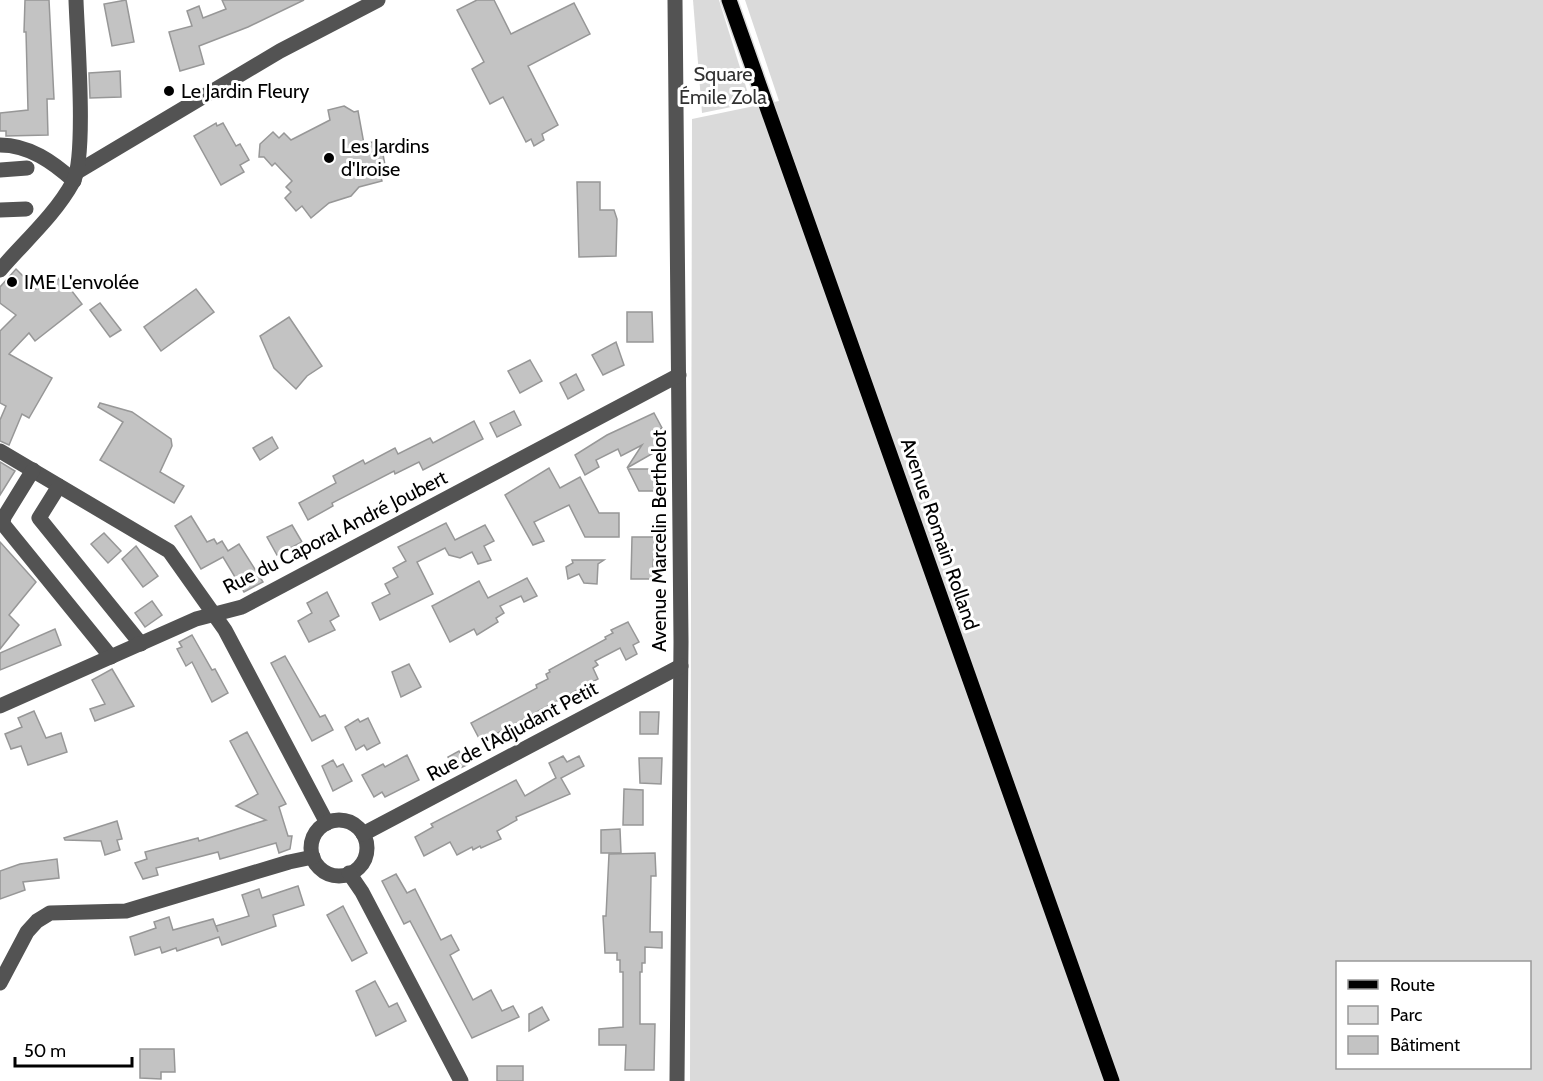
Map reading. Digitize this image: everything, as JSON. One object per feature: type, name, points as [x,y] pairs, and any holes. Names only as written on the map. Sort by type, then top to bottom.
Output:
[{"type":"main road","name":"Avenue Romain Rolland","points":[[729,0],[1112,1081]]},
{"type":"street","points":[[76,0],[80,122],[76,177]]},
{"type":"street","points":[[0,270],[76,177],[280,51],[378,0]]},
{"type":"street","name":"Avenue Marcelin Berthelot","points":[[675,0],[681,666],[677,1081]]},
{"type":"street","points":[[0,145],[14,145],[33,150],[76,177]]},
{"type":"street","points":[[0,170],[27,168]]},
{"type":"street","points":[[0,210],[26,209]]},
{"type":"street","name":"Rue du Caporal André Joubert","points":[[0,706],[211,614],[242,607],[680,375]]},
{"type":"street","points":[[0,451],[169,551],[211,614],[225,630],[327,823]]},
{"type":"street","points":[[33,470],[4,517],[3,524],[111,657]]},
{"type":"street","points":[[59,486],[39,518],[141,644]]},
{"type":"street","name":"Rue de l'Adjudant Petit","points":[[363,834],[681,666]]},
{"type":"street","points":[[343,820],[351,823],[363,834],[366,843],[363,861],[349,873],[332,874],[317,865],[311,849],[315,834],[327,823],[343,820]]},
{"type":"street","points":[[0,982],[27,932],[37,921],[50,913],[126,912],[289,862],[313,857]]},
{"type":"street","points":[[349,873],[362,892],[461,1081]]},
{"type":"green space","name":"Square Émile Zola","points":[[693,0],[719,0],[751,103],[702,113]]},
{"type":"green space","points":[[745,0],[1543,0],[1543,1081],[690,1081],[692,119],[779,101]]},
{"type":"building","points":[[25,0],[49,0],[54,99],[47,99],[48,135],[6,136],[6,131],[0,131],[0,113],[28,110],[26,32],[24,32]]},
{"type":"building","points":[[126,0],[134,42],[112,46],[104,4]]},
{"type":"building","points":[[222,0],[304,0],[248,27],[199,46],[204,64],[180,71],[169,32],[192,26],[187,11],[199,6],[203,18],[226,9]]},
{"type":"building","points":[[477,0],[494,0],[511,34],[574,3],[590,34],[528,66],[558,125],[542,134],[544,140],[534,146],[531,139],[526,142],[503,97],[490,104],[472,69],[484,62],[457,10]]},
{"type":"building","points":[[120,71],[121,97],[90,98],[89,73]]},
{"type":"building","name":"Les Jardins d'Iroise","points":[[344,106],[354,112],[358,111],[364,144],[373,142],[374,149],[382,149],[385,165],[378,167],[382,181],[359,187],[351,196],[329,203],[311,218],[302,206],[296,211],[285,198],[291,192],[286,187],[292,181],[275,163],[272,166],[264,157],[259,157],[260,144],[273,132],[279,138],[284,133],[291,140],[330,120],[328,110]]},
{"type":"building","points":[[216,123],[217,126],[223,123],[236,146],[240,144],[249,160],[240,165],[244,172],[221,185],[194,136]]},
{"type":"building","points":[[577,182],[600,182],[600,210],[614,210],[617,219],[616,256],[579,257]]},
{"type":"building","points":[[16,269],[36,289],[55,274],[65,288],[68,286],[82,304],[35,341],[29,333],[9,354],[52,378],[29,418],[22,414],[9,445],[0,441],[0,420],[6,406],[0,403],[0,331],[16,315],[0,303],[0,287]]},
{"type":"building","points":[[196,289],[214,312],[161,351],[144,327]]},
{"type":"building","points":[[100,303],[121,330],[110,337],[90,310]]},
{"type":"building","points":[[627,312],[652,312],[653,342],[627,342]]},
{"type":"building","points":[[289,317],[322,366],[307,376],[296,389],[274,368],[260,336]]},
{"type":"building","points":[[616,342],[624,365],[603,375],[592,355]]},
{"type":"building","points":[[530,360],[542,381],[520,393],[508,371]]},
{"type":"building","points":[[576,374],[584,390],[568,399],[560,383]]},
{"type":"building","points":[[100,403],[132,412],[171,439],[172,446],[160,472],[184,486],[174,503],[100,460],[123,422],[98,407]]},
{"type":"building","points":[[514,411],[521,425],[497,437],[490,423]]},
{"type":"building","points":[[654,413],[662,428],[658,430],[664,447],[627,468],[642,445],[621,456],[618,449],[596,460],[599,467],[585,475],[575,455],[607,435]]},
{"type":"building","points":[[474,421],[483,439],[423,470],[419,462],[395,474],[394,471],[332,503],[333,506],[308,520],[299,503],[336,483],[333,476],[363,460],[365,464],[395,448],[398,454],[430,438],[433,443]]},
{"type":"building","points":[[272,437],[278,448],[260,460],[253,448]]},
{"type":"building","points":[[0,462],[15,471],[0,495]]},
{"type":"building","points":[[549,468],[560,488],[580,477],[599,513],[619,513],[619,537],[585,537],[569,505],[534,522],[544,541],[533,545],[505,495]]},
{"type":"building","points":[[628,469],[666,469],[664,491],[639,491]]},
{"type":"building","points":[[191,516],[207,542],[214,539],[217,544],[222,541],[228,551],[239,544],[263,582],[244,592],[223,557],[201,569],[175,526]]},
{"type":"building","points":[[446,523],[455,540],[485,525],[494,541],[484,546],[491,560],[478,564],[472,552],[460,558],[449,555],[445,548],[417,562],[433,594],[380,620],[372,603],[390,594],[385,584],[398,577],[393,568],[406,561],[398,547]]},
{"type":"building","points":[[292,525],[302,542],[277,555],[267,537]]},
{"type":"building","points":[[104,533],[121,551],[108,563],[91,544]]},
{"type":"building","points":[[632,537],[655,537],[652,579],[631,579]]},
{"type":"building","points":[[0,542],[36,582],[9,615],[19,625],[0,649]]},
{"type":"building","points":[[136,546],[158,576],[143,587],[122,559]]},
{"type":"building","points":[[572,560],[604,560],[598,564],[597,584],[584,583],[579,574],[568,579],[566,567],[573,563]]},
{"type":"building","points":[[527,578],[537,596],[524,602],[521,596],[500,606],[504,613],[496,618],[498,622],[477,635],[474,629],[450,642],[432,606],[479,581],[488,598]]},
{"type":"building","points":[[327,592],[339,616],[330,621],[335,630],[309,642],[298,621],[312,613],[307,603]]},
{"type":"building","points":[[152,601],[162,615],[145,627],[135,613]]},
{"type":"building","points":[[628,622],[639,642],[633,645],[637,654],[626,660],[620,648],[595,661],[598,665],[593,668],[598,679],[481,742],[471,723],[537,688],[536,685],[548,679],[546,674],[550,672],[549,670],[606,639],[605,637],[613,633],[611,630]]},
{"type":"building","points":[[55,629],[61,645],[0,670],[0,653]]},
{"type":"building","points":[[192,635],[228,693],[212,702],[192,662],[186,666],[177,649],[182,647],[179,642]]},
{"type":"building","points":[[285,656],[320,717],[325,715],[333,730],[312,741],[271,663]]},
{"type":"building","points":[[409,664],[421,687],[401,697],[392,672]]},
{"type":"building","points":[[112,669],[134,706],[95,721],[90,709],[105,704],[92,680]]},
{"type":"building","points":[[34,711],[46,738],[61,733],[67,752],[28,765],[21,746],[11,749],[5,734],[22,727],[18,718]]},
{"type":"building","points":[[640,712],[659,712],[658,734],[640,734]]},
{"type":"building","points":[[368,718],[380,743],[367,750],[364,745],[356,750],[345,727],[358,719],[360,722]]},
{"type":"building","points":[[247,732],[286,804],[279,807],[288,836],[292,836],[290,849],[279,853],[276,843],[220,859],[218,852],[156,868],[158,875],[143,879],[135,863],[147,859],[145,852],[198,838],[199,841],[266,820],[236,806],[258,794],[230,741]]},
{"type":"building","points":[[459,751],[467,765],[458,769],[453,767],[448,757]]},
{"type":"building","points":[[407,755],[419,780],[385,797],[382,792],[374,797],[362,775],[383,764],[385,767]]},
{"type":"building","points":[[563,756],[567,762],[579,756],[584,766],[561,778],[570,794],[516,817],[517,820],[497,831],[501,839],[481,848],[480,846],[473,850],[472,847],[457,855],[450,842],[424,856],[415,837],[433,827],[431,824],[516,780],[525,796],[556,778],[549,763]]},
{"type":"building","points":[[639,758],[662,758],[661,784],[640,783]]},
{"type":"building","points":[[333,760],[337,767],[343,764],[352,781],[333,791],[322,766]]},
{"type":"building","points":[[624,789],[643,790],[643,825],[623,825]]},
{"type":"building","points":[[117,821],[122,839],[117,840],[120,850],[105,855],[101,841],[65,840],[64,838]]},
{"type":"building","points":[[620,829],[621,853],[601,853],[601,830]]},
{"type":"building","points":[[655,853],[656,876],[651,876],[650,932],[662,932],[662,948],[645,947],[645,963],[642,963],[642,972],[640,972],[640,1024],[655,1024],[654,1070],[625,1070],[626,1045],[599,1045],[599,1029],[623,1027],[623,972],[620,972],[620,960],[617,960],[617,953],[605,953],[603,916],[606,916],[609,854]]},
{"type":"building","points":[[57,859],[59,878],[23,882],[25,890],[0,899],[0,871],[20,864]]},
{"type":"building","points":[[396,874],[407,893],[415,889],[441,940],[451,935],[459,950],[450,955],[473,1000],[491,990],[502,1011],[513,1006],[519,1017],[472,1038],[410,921],[404,924],[382,881]]},
{"type":"building","points":[[298,886],[304,905],[273,915],[276,926],[222,945],[219,937],[177,951],[176,948],[162,953],[160,947],[135,955],[130,937],[156,928],[154,922],[169,917],[173,930],[213,919],[218,932],[216,926],[249,916],[242,895],[259,889],[262,898]]},
{"type":"building","points":[[343,906],[367,953],[352,961],[327,915]]},
{"type":"building","points":[[375,981],[389,1007],[397,1003],[406,1021],[376,1036],[356,991]]},
{"type":"building","points":[[542,1007],[549,1020],[529,1031],[529,1014]]},
{"type":"building","points":[[140,1049],[174,1049],[175,1072],[161,1072],[161,1079],[140,1078]]},
{"type":"building","points":[[497,1066],[523,1066],[523,1081],[497,1081]]},
{"type":"place","name":"Le Jardin Fleury","points":[[169,91]]},
{"type":"place","name":"Les Jardins d'Iroise","points":[[329,158]]},
{"type":"place","name":"IME L'envolée","points":[[12,282]]}]
